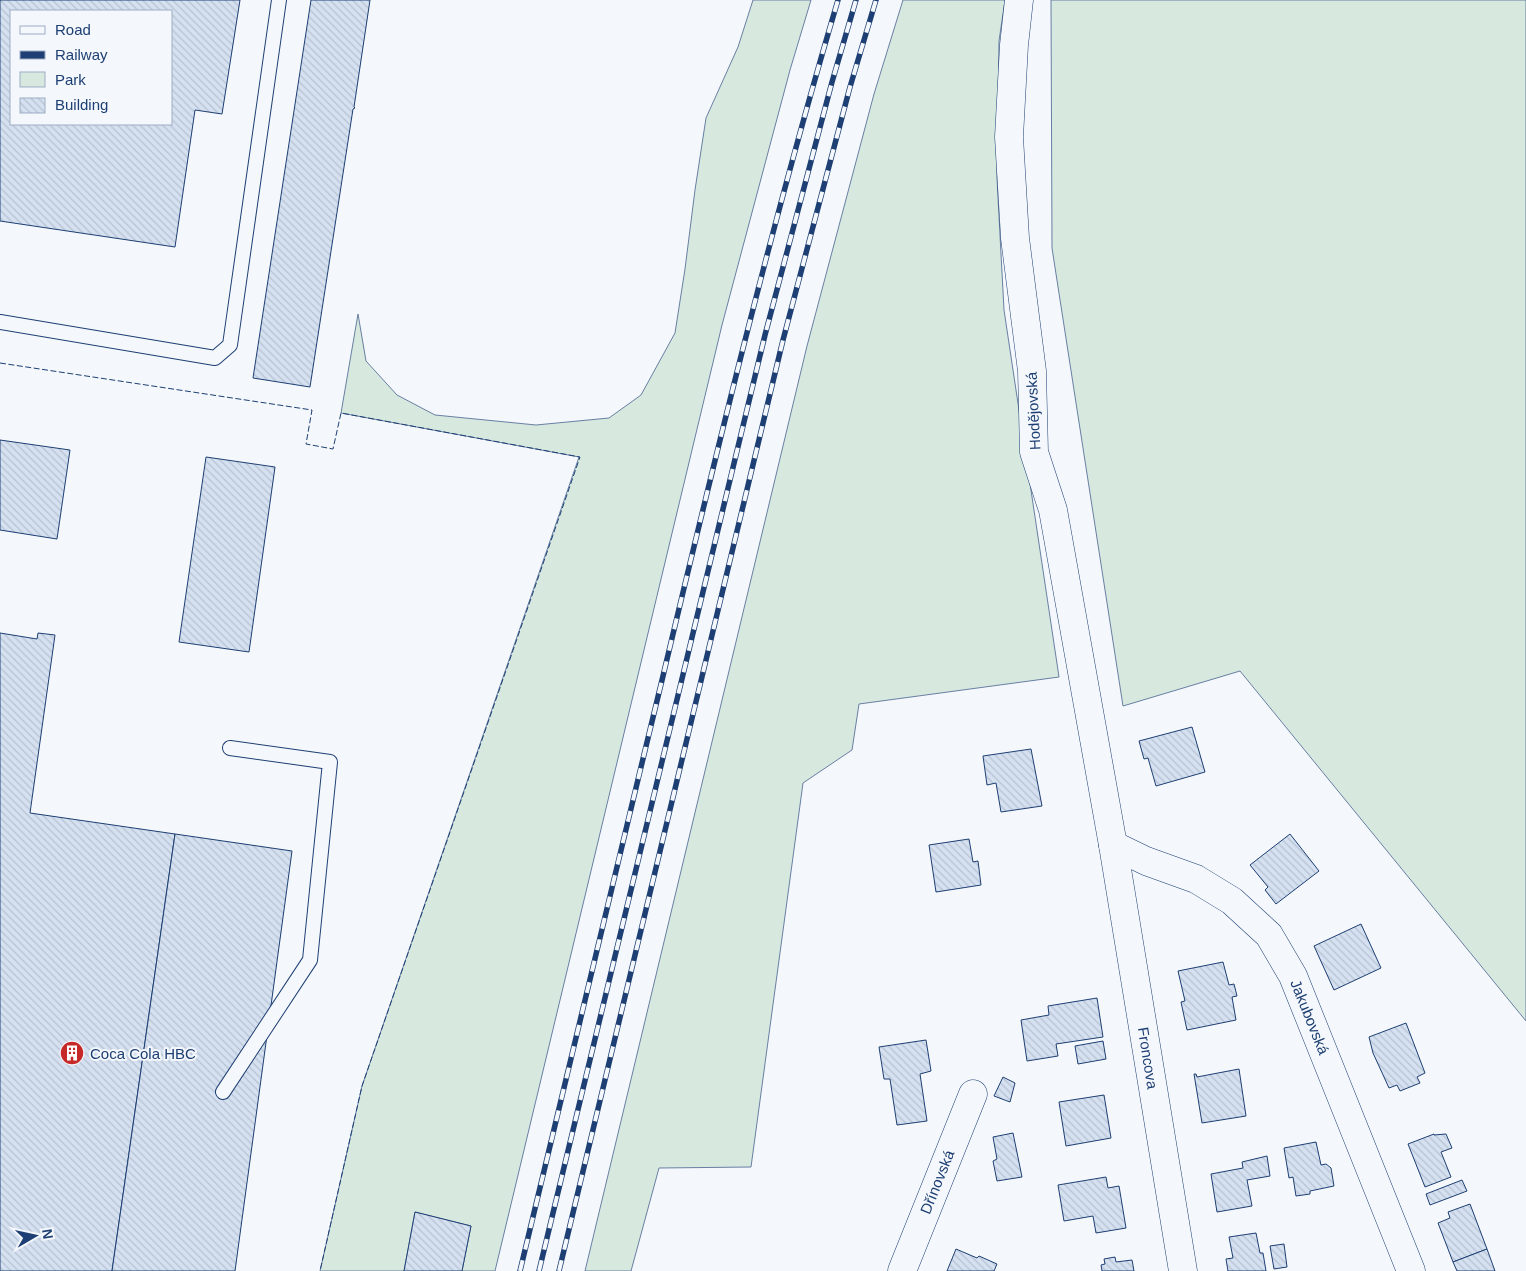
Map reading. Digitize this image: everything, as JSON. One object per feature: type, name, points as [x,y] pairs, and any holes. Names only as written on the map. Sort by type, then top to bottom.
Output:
[{"type":"street","name":"Hodějovská","points":[[1019,0],[1014,45],[1009,137],[1016,238],[1032,371],[1034,452],[1053,510],[1113,845]]},
{"type":"street","name":"Froncova","points":[[1113,845],[1183,1271]]},
{"type":"street","name":"Jakubovská","points":[[1113,845],[1146,861],[1196,879],[1232,901],[1269,935],[1293,976],[1411,1271]]},
{"type":"street","name":"Dřínovská","points":[[902,1271],[973,1094]]},
{"type":"lane","points":[[0,322],[215,358],[230,345],[279,0]]},
{"type":"lane","points":[[222,1092],[310,960],[330,762],[230,748]]},
{"type":"green space","points":[[753,0],[811,0],[790,70],[722,325],[495,1271],[462,1271],[471,1226],[415,1212],[404,1271],[320,1271],[362,1086],[579,457],[341,413],[358,314],[366,361],[397,395],[435,415],[536,425],[609,418],[641,395],[675,333],[706,118],[738,47]]},
{"type":"green space","points":[[903,0],[1005,0],[999,41],[997,179],[1004,310],[1059,677],[859,704],[852,750],[803,783],[751,1167],[659,1168],[631,1271],[585,1271],[807,346],[874,94]]},
{"type":"green space","points":[[1051,0],[1526,0],[1526,1021],[1240,671],[1123,706],[1052,248]]},
{"type":"building","points":[[0,0],[240,0],[222,114],[195,110],[175,247],[0,221]]},
{"type":"building","points":[[311,0],[370,0],[355,108],[353,109],[310,387],[253,378]]},
{"type":"building","points":[[0,440],[70,450],[57,539],[0,530]]},
{"type":"building","points":[[206,457],[275,467],[249,652],[179,642]]},
{"type":"building","name":"Coca Cola HBC","points":[[0,633],[37,639],[38,633],[55,635],[30,813],[175,834],[112,1271],[0,1271]]},
{"type":"building","points":[[1192,727],[1205,772],[1156,786],[1148,758],[1144,759],[1139,741]]},
{"type":"building","points":[[1031,749],[1042,806],[1001,812],[996,783],[987,785],[983,756]]},
{"type":"building","points":[[175,834],[292,851],[235,1271],[112,1271]]},
{"type":"building","points":[[1290,834],[1319,871],[1276,904],[1265,890],[1268,887],[1250,865]]},
{"type":"building","points":[[969,839],[973,862],[978,861],[981,885],[936,892],[929,845]]},
{"type":"building","points":[[1361,924],[1381,968],[1334,990],[1314,946]]},
{"type":"building","points":[[1223,962],[1229,985],[1234,984],[1237,996],[1232,997],[1236,1020],[1187,1030],[1181,1002],[1185,1001],[1178,971]]},
{"type":"building","points":[[1097,998],[1103,1037],[1056,1044],[1058,1056],[1027,1061],[1021,1020],[1049,1015],[1048,1006]]},
{"type":"building","points":[[1406,1023],[1425,1073],[1417,1077],[1420,1083],[1400,1091],[1397,1085],[1389,1088],[1373,1053],[1369,1037]]},
{"type":"building","points":[[926,1040],[931,1071],[920,1074],[927,1121],[897,1125],[890,1079],[884,1079],[879,1047]]},
{"type":"building","points":[[1103,1041],[1106,1059],[1078,1064],[1075,1046]]},
{"type":"building","points":[[1239,1069],[1246,1116],[1202,1123],[1194,1074],[1197,1077]]},
{"type":"building","points":[[1003,1077],[1015,1083],[1010,1102],[994,1096]]},
{"type":"building","points":[[1104,1095],[1111,1138],[1066,1146],[1059,1102]]},
{"type":"building","points":[[1013,1133],[1022,1177],[997,1181],[993,1161],[997,1159],[993,1137]]},
{"type":"building","points":[[1434,1134],[1446,1134],[1452,1148],[1441,1152],[1451,1177],[1425,1187],[1408,1144]]},
{"type":"building","points":[[1316,1142],[1321,1165],[1326,1164],[1331,1168],[1334,1186],[1310,1191],[1310,1194],[1296,1196],[1293,1177],[1289,1178],[1284,1148]]},
{"type":"building","points":[[1267,1156],[1270,1176],[1247,1180],[1252,1206],[1217,1212],[1211,1174],[1243,1168],[1242,1162]]},
{"type":"building","points":[[1106,1177],[1108,1188],[1119,1186],[1126,1228],[1096,1233],[1093,1216],[1064,1221],[1058,1185]]},
{"type":"building","points":[[1462,1180],[1467,1191],[1430,1205],[1426,1194]]},
{"type":"building","points":[[1470,1204],[1487,1249],[1453,1262],[1438,1223],[1450,1218],[1448,1212]]},
{"type":"building","points":[[415,1212],[471,1226],[462,1271],[404,1271]]},
{"type":"building","points":[[1256,1233],[1260,1253],[1263,1253],[1266,1271],[1228,1271],[1226,1259],[1233,1258],[1229,1237]]},
{"type":"building","points":[[1284,1244],[1287,1267],[1274,1269],[1270,1246]]},
{"type":"building","points":[[956,1249],[997,1264],[994,1271],[947,1271]]},
{"type":"building","points":[[1487,1249],[1495,1271],[1457,1271],[1453,1262]]},
{"type":"building","points":[[1115,1257],[1116,1262],[1132,1260],[1134,1271],[1102,1271],[1101,1265],[1105,1264],[1104,1259]]},
{"type":"railway","points":[[520,1271],[725,421],[790,168],[838,0]]},
{"type":"railway","points":[[539,1271],[765,335],[832,82],[856,0]]},
{"type":"railway","points":[[559,1271],[783,340],[850,87],[876,0]]},
{"type":"fence","points":[[0,363],[312,410],[306,444],[333,449],[341,413],[580,457],[362,1086],[320,1271]]},
{"type":"place","name":"Coca Cola HBC","points":[[72,1053]]}]
